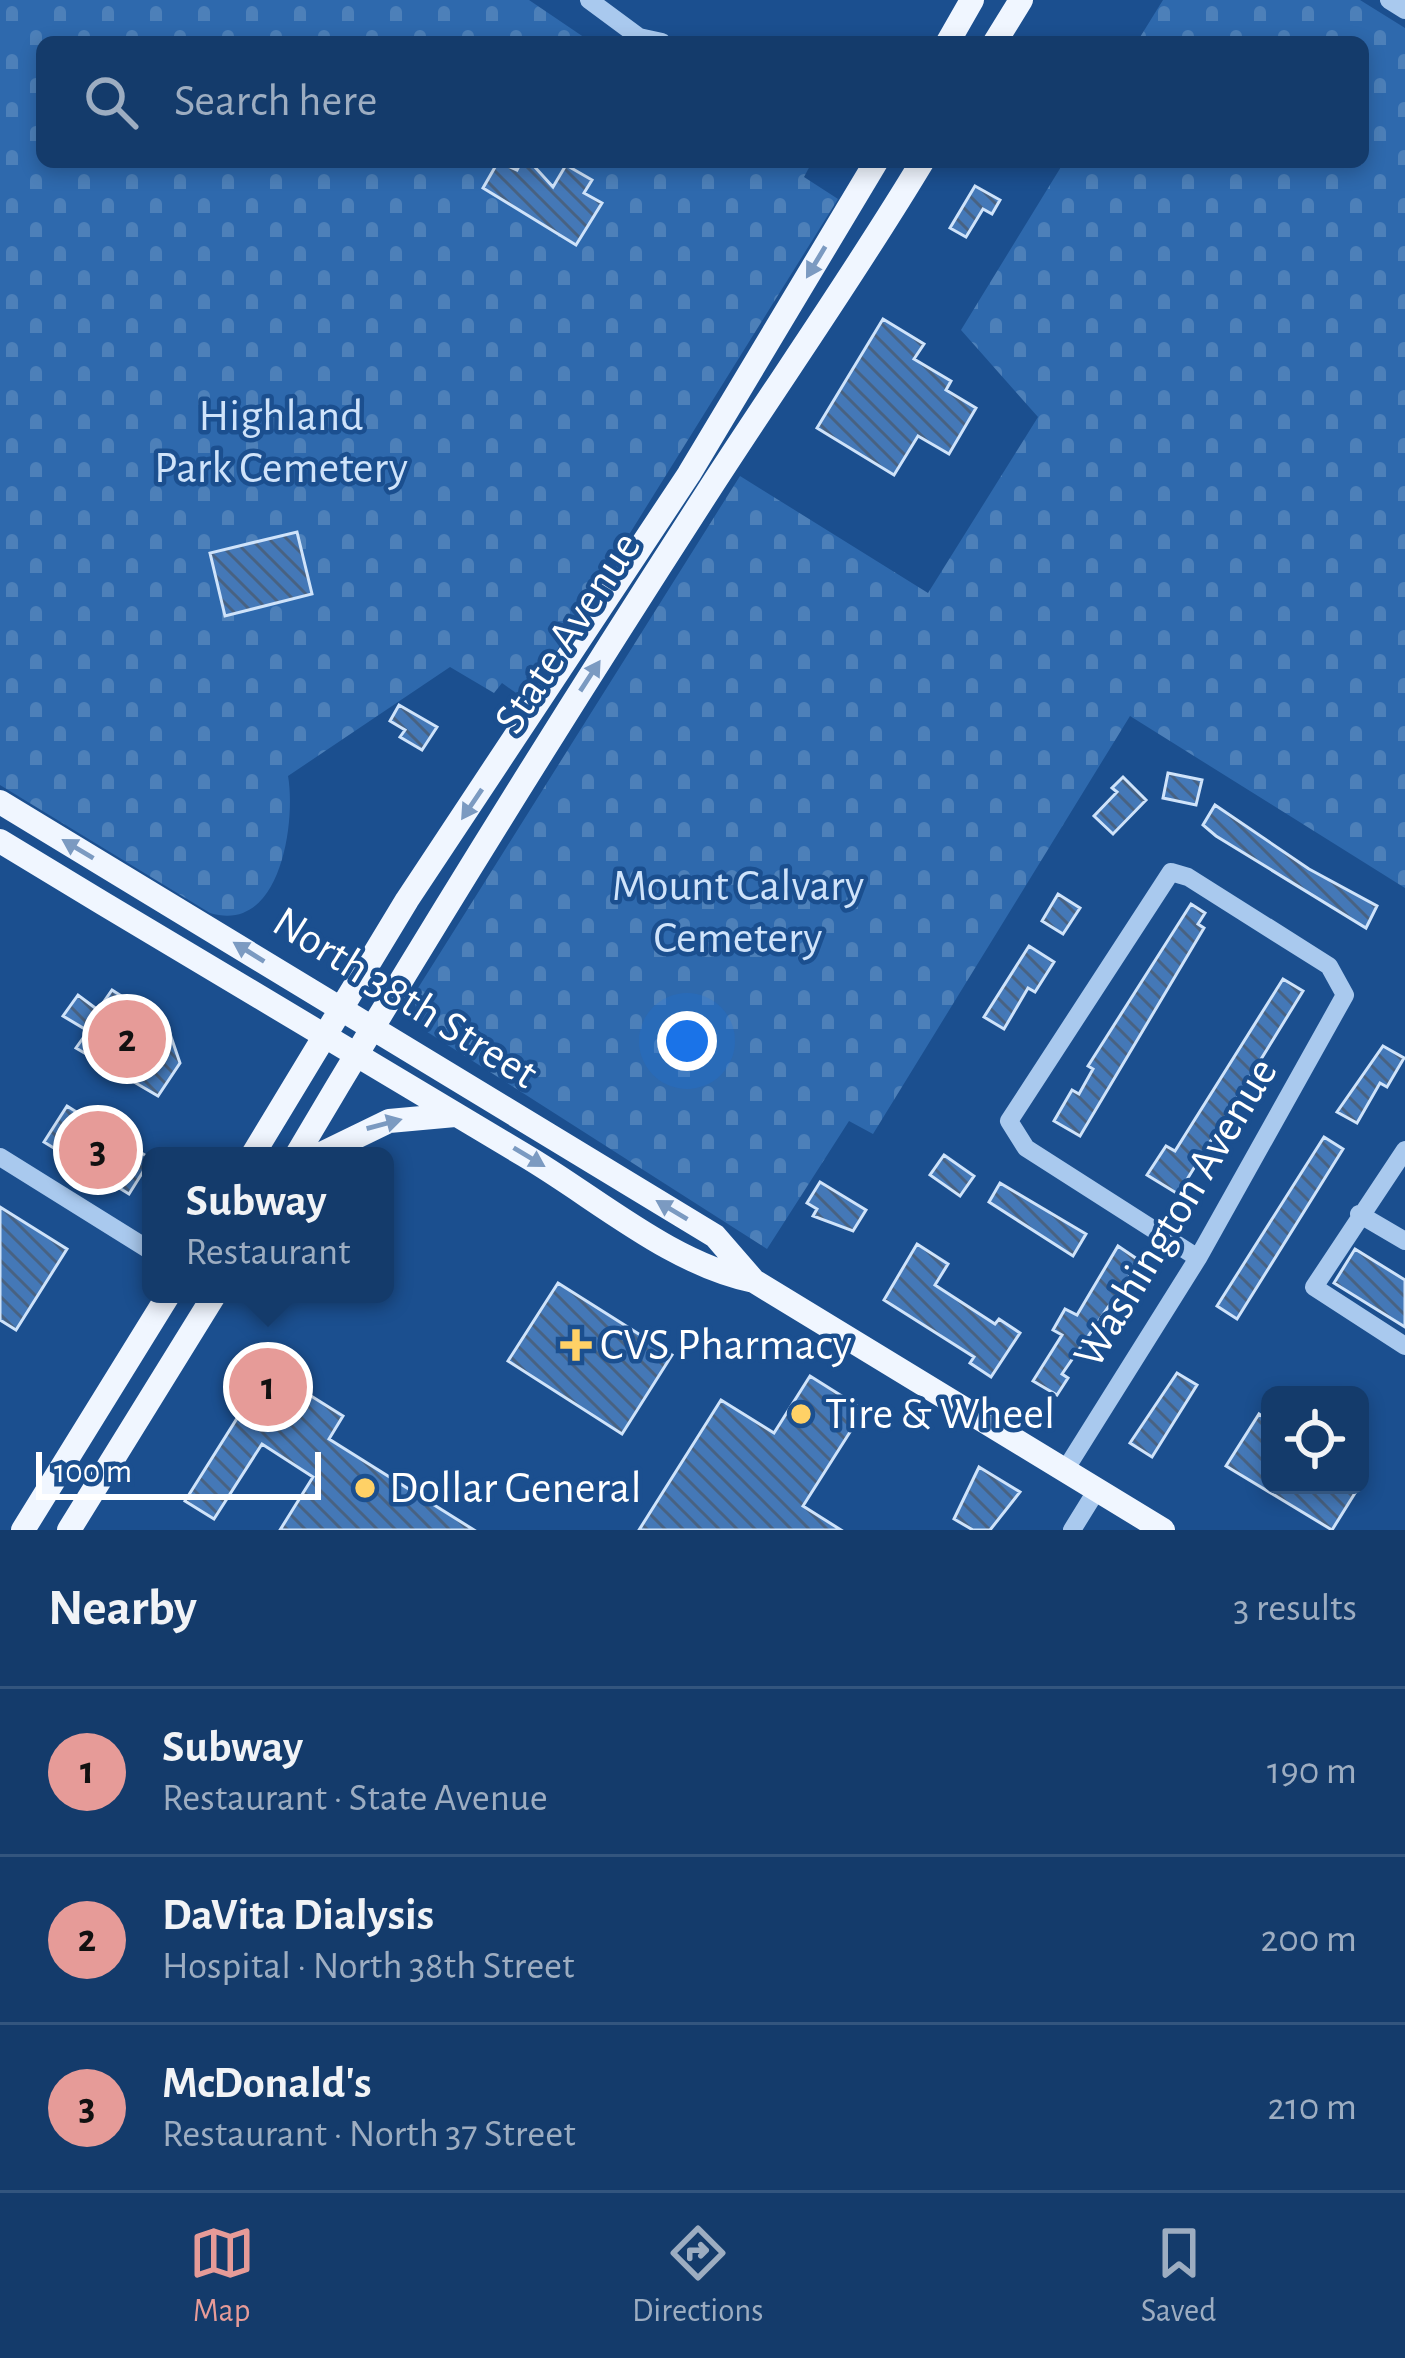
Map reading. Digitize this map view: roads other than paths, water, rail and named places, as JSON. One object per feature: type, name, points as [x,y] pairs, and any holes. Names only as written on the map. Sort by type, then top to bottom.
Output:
[{"type":"main road","points":[[951,36],[972,0]]},
{"type":"main road","points":[[999,36],[1021,0]]},
{"type":"main road","name":"State Avenue","points":[[257,1147],[341,1008],[689,474],[872,168]]},
{"type":"main road","name":"State Avenue","points":[[301,1147],[535,762],[713,483],[838,302],[918,168]]},
{"type":"main road","name":"North 38th Street","points":[[0,802],[715,1236],[754,1281],[1067,1467],[1163,1530]]},
{"type":"main road","name":"North 38th Street","points":[[0,841],[690,1259],[718,1274],[754,1281]]},
{"type":"main road","points":[[336,1147],[389,1121],[458,1115]]},
{"type":"main road","points":[[23,1530],[163,1303]]},
{"type":"main road","points":[[69,1530],[208,1303]]},
{"type":"street","points":[[589,0],[638,36]]},
{"type":"street","points":[[1389,0],[1405,10]]},
{"type":"street","name":"Washington Avenue","points":[[1067,1467],[1198,1258],[1339,1014],[1345,995],[1329,966],[1187,877],[1171,872],[1009,1121],[1026,1148],[1198,1258]]},
{"type":"street","points":[[1405,1150],[1314,1287],[1405,1346]]},
{"type":"street","points":[[0,1157],[142,1245]]},
{"type":"street","points":[[1359,1214],[1405,1241]]},
{"type":"street","points":[[1072,1530],[1098,1488]]},
{"type":"place","name":"DaVita Dialysis","points":[[127,1039]]},
{"type":"place","name":"McDonald's","points":[[98,1150]]},
{"type":"place","name":"CVS Pharmacy","points":[[576,1345]]},
{"type":"place","name":"Subway","points":[[268,1387]]},
{"type":"place","name":"Tire & Wheel","points":[[801,1414]]},
{"type":"place","name":"Dollar General","points":[[365,1488]]},
{"type":"park label","name":"Highland Park Cemetery","points":[[281,442]]},
{"type":"park label","name":"Mount Calvary Cemetery","points":[[738,912]]}]
